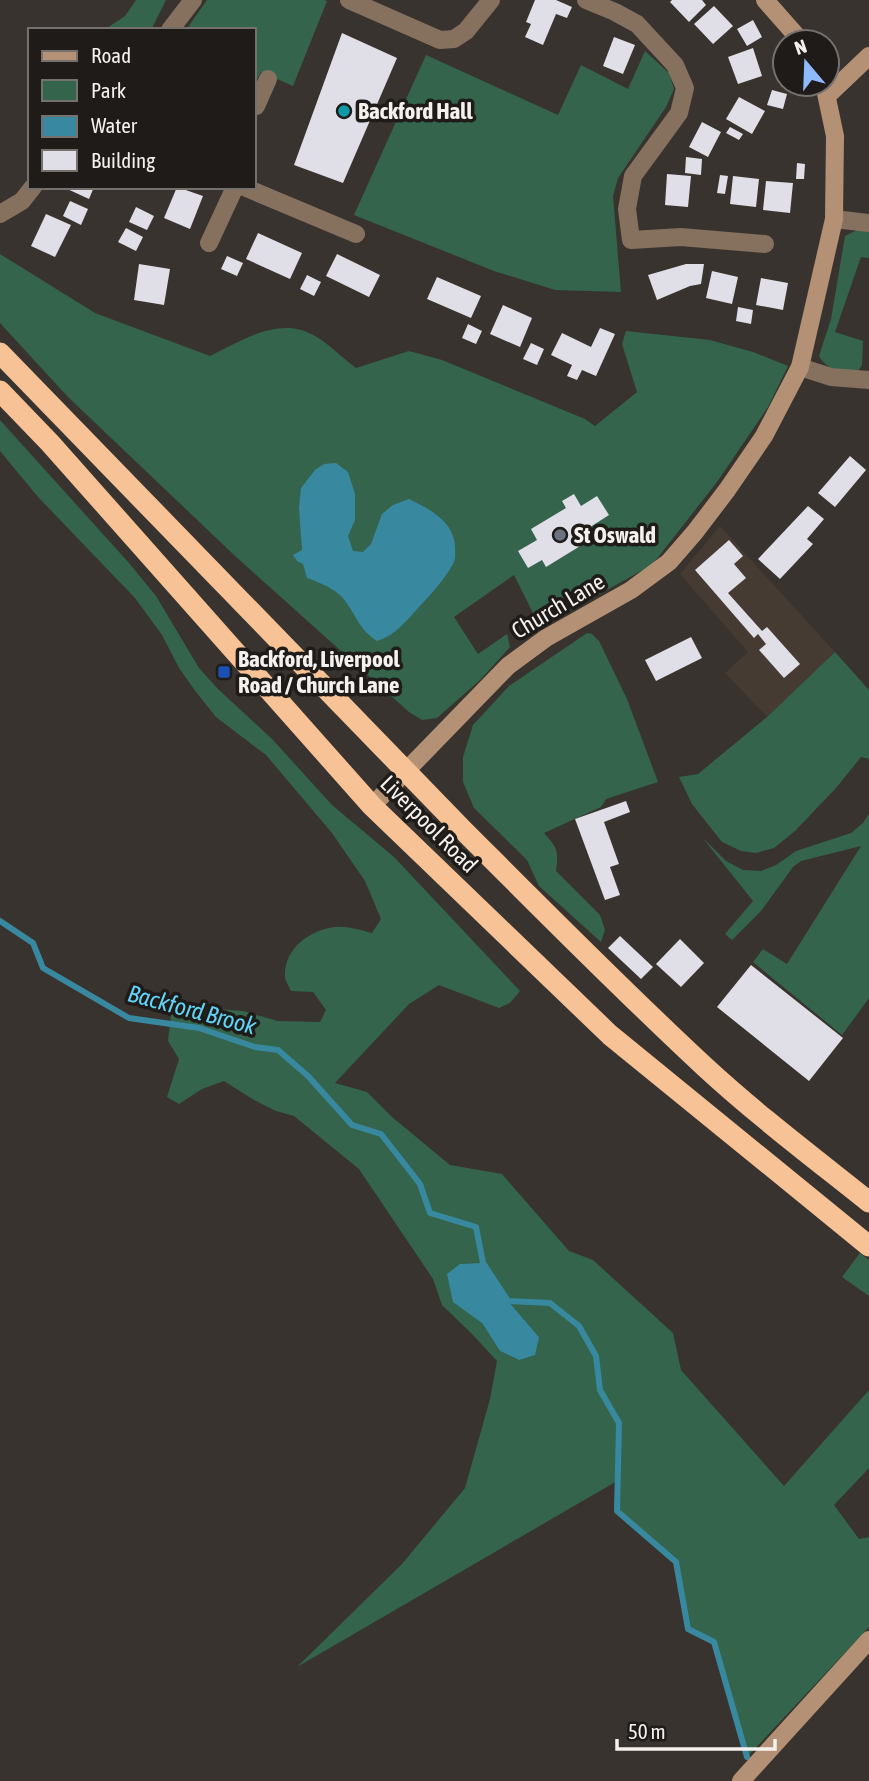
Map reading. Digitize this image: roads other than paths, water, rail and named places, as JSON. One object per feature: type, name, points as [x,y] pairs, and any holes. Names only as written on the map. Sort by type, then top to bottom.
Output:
[{"type":"highway","name":"Liverpool Road","points":[[0,353],[520,887],[706,1067],[869,1202]]},
{"type":"highway","name":"Liverpool Road","points":[[0,391],[50,443],[372,806],[610,1035],[869,1246]]},
{"type":"street","points":[[172,28],[193,0]]},
{"type":"street","points":[[349,0],[440,40],[454,39],[466,31],[491,0]]},
{"type":"street","points":[[586,0],[637,24],[675,65],[685,88],[679,113],[633,176],[627,209],[631,240],[681,237],[765,244]]},
{"type":"street","points":[[765,0],[790,28]]},
{"type":"street","points":[[841,78],[869,56]]},
{"type":"street","points":[[256,106],[268,79]]},
{"type":"street","name":"Church Lane","points":[[372,806],[508,666],[546,638],[631,590],[669,562],[727,490],[764,436],[800,367],[834,219],[835,136],[828,98]]},
{"type":"street","points":[[0,214],[22,201],[31,189]]},
{"type":"street","points":[[209,243],[234,189]]},
{"type":"street","points":[[249,189],[356,234]]},
{"type":"street","points":[[834,219],[869,223]]},
{"type":"street","points":[[800,367],[831,377],[869,380]]},
{"type":"street","points":[[741,1781],[869,1640]]},
{"type":"water","points":[[336,463],[348,472],[355,494],[355,520],[348,536],[353,551],[363,552],[371,544],[382,514],[393,505],[409,499],[440,518],[454,539],[455,560],[442,581],[400,627],[377,641],[365,631],[338,594],[307,578],[303,564],[293,555],[302,550],[299,508],[301,488],[315,470],[324,464]]},
{"type":"water","points":[[483,1263],[508,1301],[539,1337],[535,1355],[519,1360],[500,1351],[482,1323],[453,1302],[447,1274],[460,1264]]},
{"type":"waterway","name":"Backford Brook","points":[[0,921],[33,943],[43,968],[129,1018],[199,1028],[255,1047],[278,1050],[308,1076],[352,1125],[381,1134],[420,1184],[430,1213],[476,1227],[483,1263],[508,1301],[550,1303],[579,1326],[596,1356],[600,1390],[619,1423],[617,1511],[676,1562],[688,1629],[714,1642],[747,1757]]},
{"type":"place","name":"Backford Hall","points":[[344,111]]},
{"type":"place","name":"St Oswald","points":[[560,535]]},
{"type":"place","name":"Backford, Liverpool Road / Church Lane","points":[[224,672]]}]
